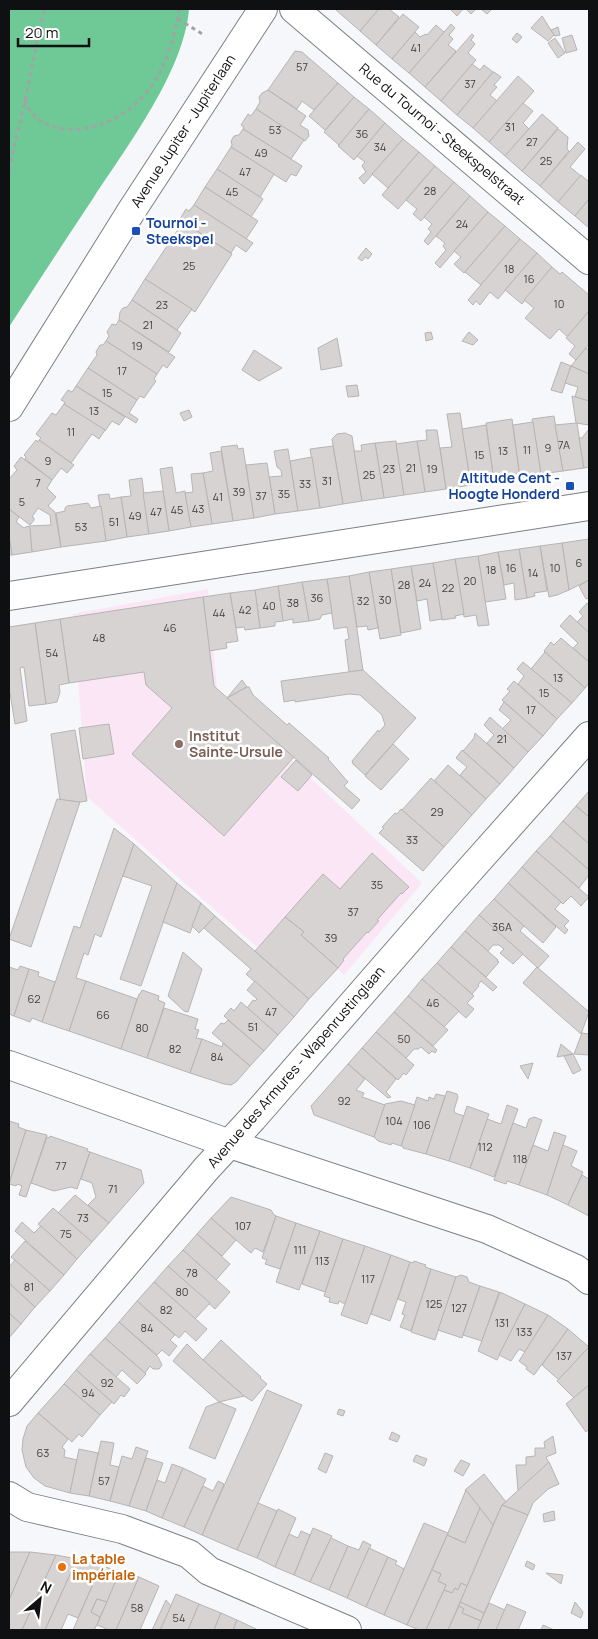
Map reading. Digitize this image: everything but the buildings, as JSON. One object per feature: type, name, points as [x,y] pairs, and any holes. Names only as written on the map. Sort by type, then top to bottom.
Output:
[{"type":"street","name":"Avenue Jupiter - Jupiterlaan","points":[[9,407],[132,210],[263,9]]},
{"type":"street","name":"Rue du Tournoi - Steekspelstraat","points":[[294,9],[589,260]]},
{"type":"street","points":[[9,596],[589,506]]},
{"type":"street","name":"Avenue des Armures - Wapenrustinglaan","points":[[9,1402],[206,1169],[589,736]]},
{"type":"street","points":[[9,1064],[230,1144],[487,1229],[576,1269],[589,1280]]},
{"type":"street","points":[[9,1496],[27,1507],[122,1529],[189,1554],[210,1571],[347,1630]]},
{"type":"street","points":[[9,1520],[116,1545],[181,1571],[210,1571]]},
{"type":"path","points":[[9,170],[44,9]]},
{"type":"path","points":[[25,100],[28,111],[41,122],[72,130],[98,126],[118,117],[131,108],[145,94],[159,74],[176,29],[179,9]]},
{"type":"path","points":[[178,19],[204,35]]},
{"type":"shaded area","name":"Institut Sainte-Ursule","points":[[208,589],[217,690],[422,883],[344,975],[291,924],[265,954],[87,797],[73,614]]},
{"type":"green space","points":[[9,9],[189,9],[185,33],[177,57],[152,107],[9,327]]},
{"type":"place","name":"Tournoi - Steekspel","points":[[136,231]]},
{"type":"place","name":"Altitude Cent - Hoogte Honderd","points":[[570,486]]},
{"type":"place","name":"Institut Sainte-Ursule","points":[[179,744]]},
{"type":"place","name":"La table impériale","points":[[62,1567]]}]
